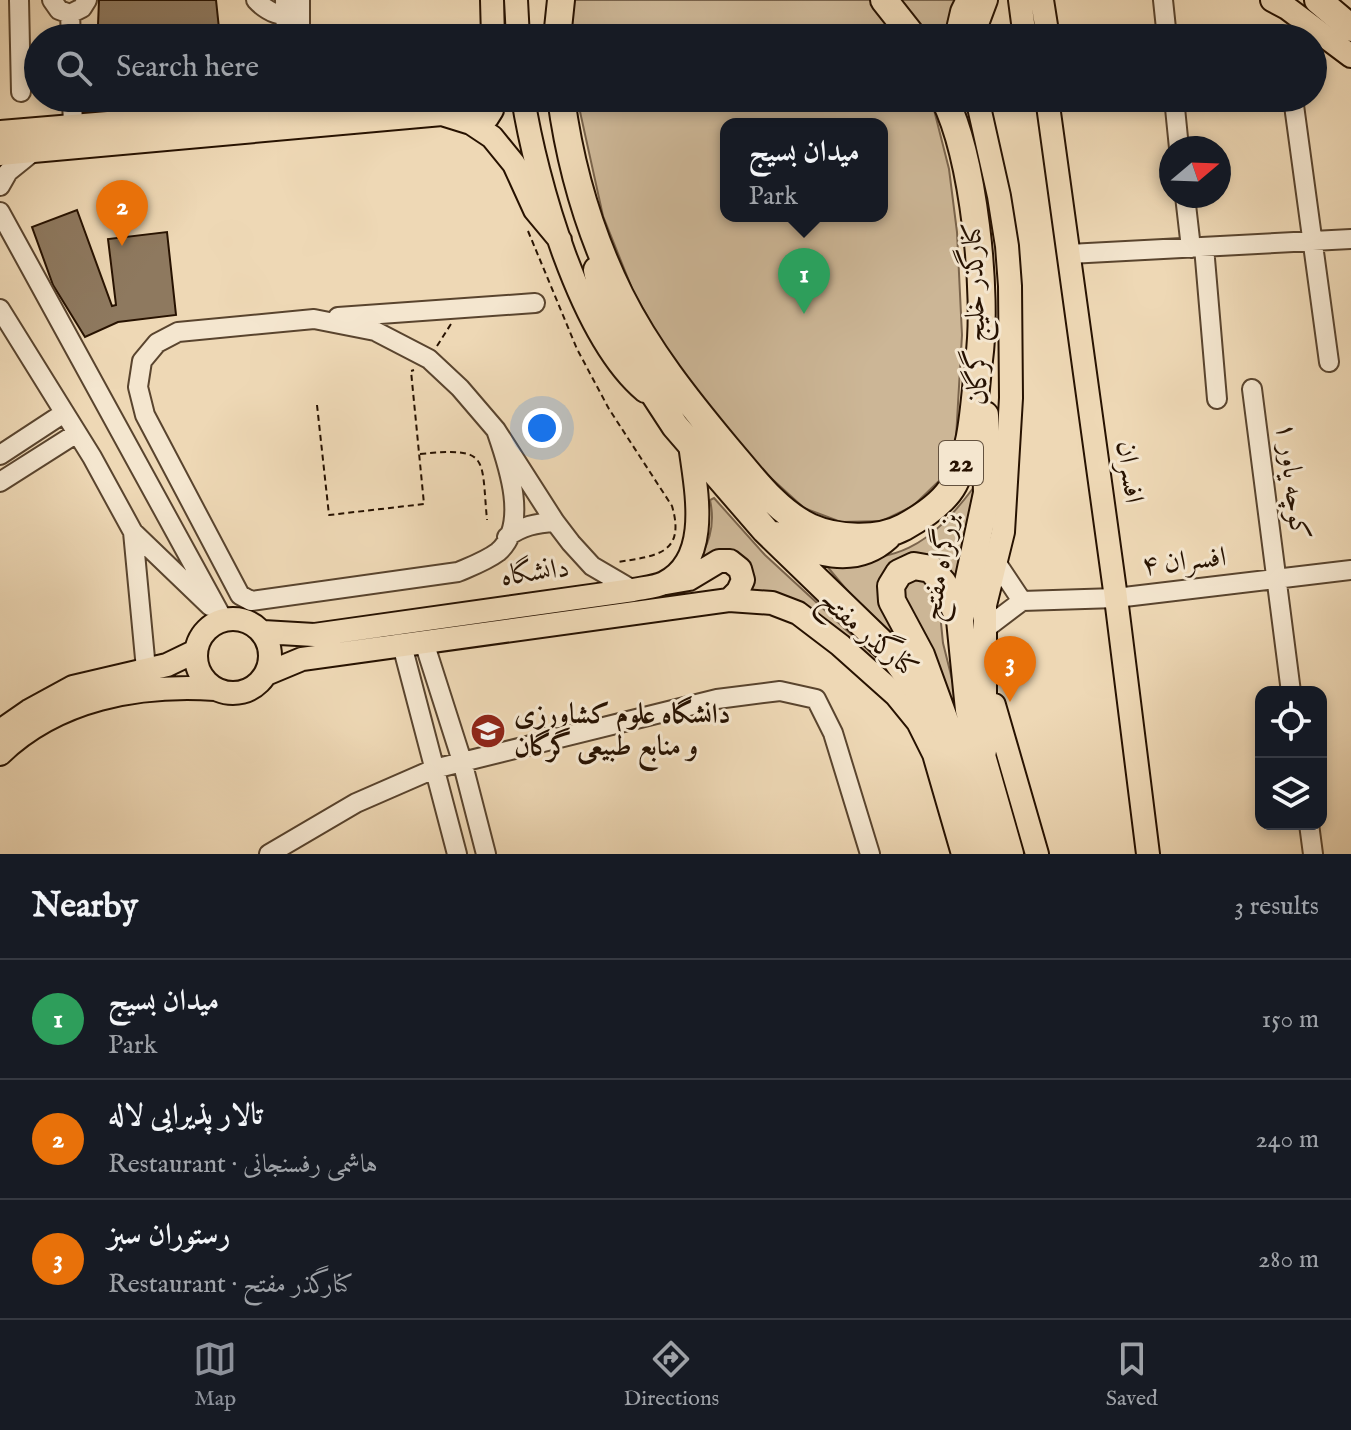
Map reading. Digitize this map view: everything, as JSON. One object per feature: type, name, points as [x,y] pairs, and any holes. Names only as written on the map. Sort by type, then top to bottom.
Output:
[{"type":"highway","points":[[558,24],[561,0]]},
{"type":"highway","points":[[884,0],[903,24]]},
{"type":"highway","points":[[961,24],[970,0]]},
{"type":"highway","points":[[1318,0],[1351,28]]},
{"type":"highway","name":"22","points":[[563,112],[605,310],[624,348],[656,400],[690,444],[765,530],[889,650],[946,729],[961,765],[985,854]]},
{"type":"highway","name":"22","points":[[578,183],[620,295],[682,395],[752,478],[787,512],[809,527],[834,535],[892,533],[921,518],[954,485],[968,443],[983,333],[978,247],[968,171],[952,112]]},
{"type":"highway","name":"بزرگراه مفتح","points":[[983,333],[987,493],[960,620],[969,710],[1010,854]]},
{"type":"highway","points":[[765,530],[832,556],[858,554],[878,546],[892,533]]},
{"type":"highway","points":[[946,729],[921,655],[892,601],[891,586],[899,573],[914,566],[931,569],[943,583],[960,620]]},
{"type":"main road","points":[[492,0],[493,24]]},
{"type":"main road","points":[[516,0],[517,24]]},
{"type":"main road","points":[[977,24],[986,0]]},
{"type":"main road","points":[[1020,0],[1023,24]]},
{"type":"main road","points":[[1033,0],[1037,24]]},
{"type":"main road","points":[[1042,0],[1046,24]]},
{"type":"main road","points":[[1272,0],[1306,24]]},
{"type":"main road","points":[[1327,39],[1351,56]]},
{"type":"main road","points":[[0,132],[206,112]]},
{"type":"main road","points":[[471,123],[487,118],[491,112]]},
{"type":"main road","points":[[525,112],[529,139],[560,240],[585,306],[603,342],[627,376],[656,400]]},
{"type":"main road","name":"کنارگذر خلیج گرگان","points":[[980,112],[999,196],[1010,286],[1009,453],[1003,532],[985,605],[987,672]]},
{"type":"main road","points":[[1036,112],[1041,148],[1058,177]]},
{"type":"main road","name":"افسران","points":[[1049,112],[1148,854]]},
{"type":"main road","points":[[1058,177],[1065,143],[1060,112]]},
{"type":"main road","points":[[0,154],[442,114],[471,123],[492,137],[514,164],[535,210],[560,240]]},
{"type":"main road","points":[[665,583],[682,568],[695,544],[699,514],[690,444]]},
{"type":"main road","name":"دانشگاه","points":[[263,632],[314,635],[633,590],[689,579],[719,561],[730,561],[740,569],[743,580],[729,600],[302,659],[266,674]]},
{"type":"main road","points":[[606,594],[609,617]]},
{"type":"main road","name":"کنارگذر مفتح","points":[[729,600],[772,603],[798,613],[840,645],[896,695],[918,722],[934,754],[963,854]]},
{"type":"main road","points":[[0,754],[38,726],[80,704],[128,692],[175,686],[229,693],[244,692],[257,686],[271,660],[270,646],[263,632],[252,623],[238,618],[223,619],[210,626],[200,637],[196,651],[197,666],[204,679],[215,689]]},
{"type":"main road","points":[[0,731],[73,687],[167,665],[196,651]]},
{"type":"main road","points":[[985,769],[987,672]]},
{"type":"main road","points":[[987,672],[996,716],[1037,854]]},
{"type":"street","points":[[19,0],[25,24]]},
{"type":"street","points":[[52,0],[59,10],[70,14],[78,11],[87,0]]},
{"type":"street","points":[[256,0],[271,12],[293,8]]},
{"type":"street","points":[[1163,0],[1166,24]]},
{"type":"street","points":[[70,14],[70,24]]},
{"type":"street","points":[[21,92],[24,72]]},
{"type":"street","points":[[72,112],[73,127]]},
{"type":"street","points":[[1175,112],[1178,136]]},
{"type":"street","points":[[1295,112],[1329,362]]},
{"type":"street","points":[[0,186],[8,172],[34,151]]},
{"type":"street","points":[[1188,208],[1198,247],[1217,399]]},
{"type":"street","points":[[0,212],[223,619]]},
{"type":"street","points":[[1069,254],[1351,239]]},
{"type":"street","points":[[496,430],[510,471],[514,498],[512,527],[501,550],[458,572],[251,601],[240,595],[145,415],[138,387],[142,361],[157,343],[178,332],[535,303]]},
{"type":"street","points":[[0,309],[77,433],[133,532],[223,619]]},
{"type":"street","points":[[314,319],[375,331],[429,359],[460,388],[496,430],[555,522],[592,566],[633,590]]},
{"type":"street","name":"کوچه یاور ۱","points":[[1252,389],[1290,686]]},
{"type":"street","points":[[0,455],[64,413]]},
{"type":"street","points":[[0,482],[77,433]]},
{"type":"street","points":[[507,537],[536,523],[555,522]]},
{"type":"street","points":[[133,532],[146,669]]},
{"type":"street","points":[[985,629],[1022,601],[996,562]]},
{"type":"street","name":"افسران ۴","points":[[1022,601],[1116,598],[1351,570]]},
{"type":"street","points":[[413,644],[462,761],[486,854]]},
{"type":"street","points":[[413,644],[434,769],[457,854]]},
{"type":"street","points":[[269,854],[356,803],[434,769],[717,699],[780,691],[816,699],[833,733],[870,854]]},
{"type":"street","points":[[1310,830],[1313,854]]},
{"type":"path","points":[[317,405],[329,515],[424,504],[411,371],[429,359],[461,308]]},
{"type":"path","points":[[419,454],[457,450],[470,452],[479,460],[487,520]]},
{"type":"shaded area","points":[[573,0],[872,0],[891,24],[570,24]]},
{"type":"shaded area","points":[[900,0],[958,0],[950,24],[918,24]]},
{"type":"shaded area","points":[[580,112],[935,112],[949,169],[957,232],[962,335],[956,438],[941,479],[913,506],[882,521],[841,522],[804,508],[760,468],[695,391],[668,353],[633,291],[603,216]]},
{"type":"shaded area","points":[[974,487],[964,546],[954,580],[891,568],[910,649],[856,601],[820,558],[870,559],[909,548],[942,524]]},
{"type":"shaded area","points":[[714,498],[765,555],[913,695],[891,676],[745,592],[749,573],[694,569],[710,536],[710,500]]},
{"type":"shaded area","points":[[922,576],[938,593],[943,643],[987,801],[904,610],[904,581]]},
{"type":"building","points":[[99,0],[216,0],[219,24],[98,24]]},
{"type":"building","points":[[77,210],[112,306],[116,305],[108,239],[167,232],[176,315],[118,322],[85,337],[53,285],[32,227]]},
{"type":"place","name":"تالار پذیرایی لاله","points":[[122,246]]},
{"type":"place","name":"میدان بسیج","points":[[804,314]]},
{"type":"place","name":"رستوران سبز","points":[[1010,702]]},
{"type":"place","name":"دانشگاه علوم کشاورزی و منابع طبیعی گرگان","points":[[488,731]]}]
